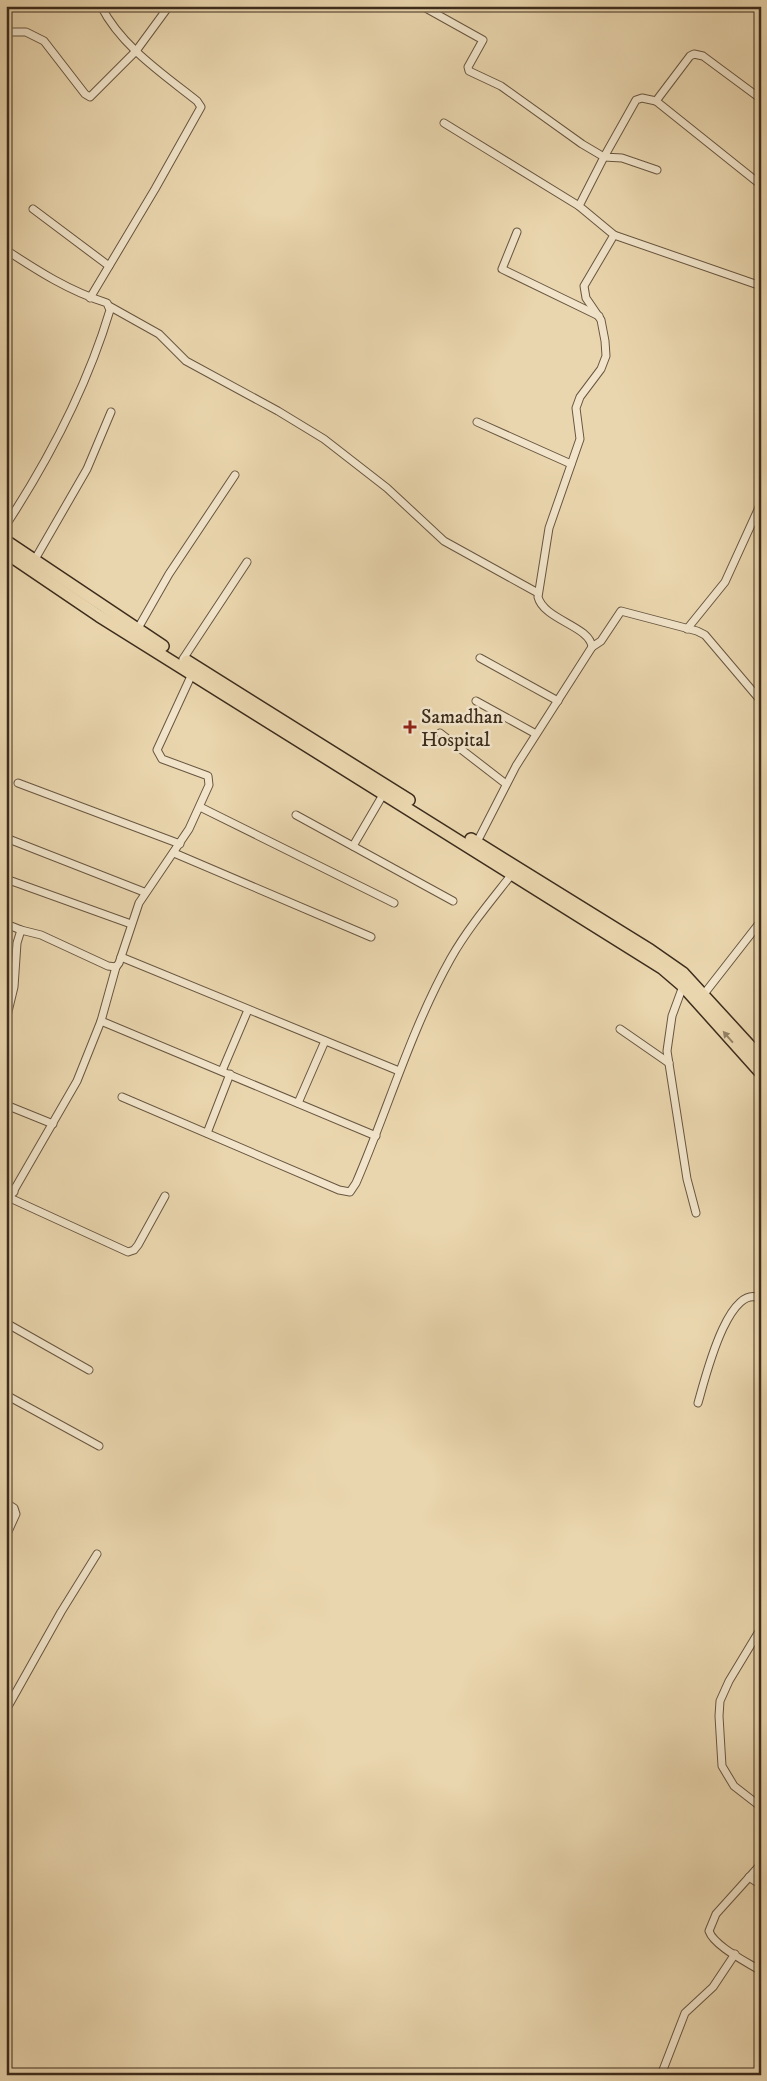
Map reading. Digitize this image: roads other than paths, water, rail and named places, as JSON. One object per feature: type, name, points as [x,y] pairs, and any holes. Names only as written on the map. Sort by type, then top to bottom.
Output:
[{"type":"main road","points":[[6,541],[34,561],[54,580],[192,674],[642,955],[683,986],[761,1073]]},
{"type":"main road","points":[[6,553],[137,630],[667,961],[683,973],[704,994],[761,1058]]},
{"type":"street","points":[[90,298],[179,148],[201,107],[197,101],[136,51],[107,18],[101,6]]},
{"type":"street","points":[[6,32],[26,32],[44,41],[89,96],[96,94],[136,51],[169,6]]},
{"type":"street","points":[[422,6],[483,40],[468,67],[469,71],[500,86],[582,144],[604,157],[622,158],[657,170]]},
{"type":"street","points":[[656,101],[694,54],[703,56],[761,99]]},
{"type":"street","points":[[579,206],[636,100],[642,98],[656,101],[761,185]]},
{"type":"street","points":[[444,123],[579,206],[614,235],[761,286]]},
{"type":"street","points":[[33,209],[109,266]]},
{"type":"street","points":[[517,232],[502,269],[599,316]]},
{"type":"street","points":[[592,647],[588,637],[542,607],[538,600],[538,594],[548,528],[580,437],[576,412],[577,402],[601,369],[606,356],[605,341],[599,316],[586,298],[584,286],[614,235]]},
{"type":"street","points":[[6,250],[48,277],[109,306],[159,334],[186,361],[278,411],[324,439],[387,488],[444,541],[538,594]]},
{"type":"street","points":[[6,525],[28,492],[71,411],[108,315],[109,306]]},
{"type":"street","points":[[34,561],[87,469],[111,412]]},
{"type":"street","points":[[477,422],[571,464]]},
{"type":"street","points":[[137,630],[169,574],[235,475]]},
{"type":"street","points":[[687,629],[725,582],[761,503]]},
{"type":"street","points":[[183,659],[247,562]]},
{"type":"street","points":[[477,842],[506,784],[536,734],[592,647],[601,641],[621,612],[705,635],[761,701]]},
{"type":"street","points":[[480,658],[558,701]]},
{"type":"street","points":[[10,1198],[76,1081],[101,1021],[116,967],[144,892],[180,844],[200,807],[209,785],[208,776],[162,759],[157,750],[192,674]]},
{"type":"street","points":[[476,701],[536,734]]},
{"type":"street","points":[[440,733],[506,784]]},
{"type":"street","points":[[18,783],[180,844]]},
{"type":"street","points":[[353,846],[384,794]]},
{"type":"street","points":[[200,807],[394,902]]},
{"type":"street","points":[[296,815],[453,900]]},
{"type":"street","points":[[6,838],[144,892]]},
{"type":"street","points":[[174,853],[371,937]]},
{"type":"street","points":[[122,1098],[345,1192],[350,1192],[354,1188],[376,1136],[399,1072],[452,955],[512,874]]},
{"type":"street","points":[[6,879],[131,924]]},
{"type":"street","points":[[704,994],[761,921]]},
{"type":"street","points":[[6,924],[40,935],[108,966],[116,967]]},
{"type":"street","points":[[6,1020],[17,943],[21,930]]},
{"type":"street","points":[[121,957],[399,1072]]},
{"type":"street","points":[[683,986],[672,1016],[667,1039],[669,1064],[687,1179],[696,1213]]},
{"type":"street","points":[[222,1071],[248,1010]]},
{"type":"street","points":[[101,1021],[376,1136]]},
{"type":"street","points":[[620,1029],[669,1064]]},
{"type":"street","points":[[298,1103],[325,1041]]},
{"type":"street","points":[[207,1133],[230,1074]]},
{"type":"street","points":[[6,1105],[53,1124]]},
{"type":"street","points":[[6,1188],[10,1198],[128,1252],[134,1250],[138,1245],[165,1196]]},
{"type":"street","points":[[698,1403],[723,1325],[747,1297],[761,1298]]},
{"type":"street","points":[[6,1323],[89,1370]]},
{"type":"street","points":[[6,1395],[99,1446]]},
{"type":"street","points":[[6,1503],[14,1508],[16,1514],[6,1536]]},
{"type":"street","points":[[6,1710],[56,1620],[97,1554]]},
{"type":"street","points":[[761,1628],[729,1681],[720,1701],[719,1716],[722,1766],[724,1771],[734,1786],[761,1807]]},
{"type":"street","points":[[761,1864],[716,1914],[709,1927],[712,1938],[761,1971]]},
{"type":"street","points":[[749,1876],[761,1885]]},
{"type":"street","points":[[661,2075],[685,2014],[713,1987],[734,1954]]},
{"type":"place","name":"Samadhan Hospital","points":[[410,727]]}]
